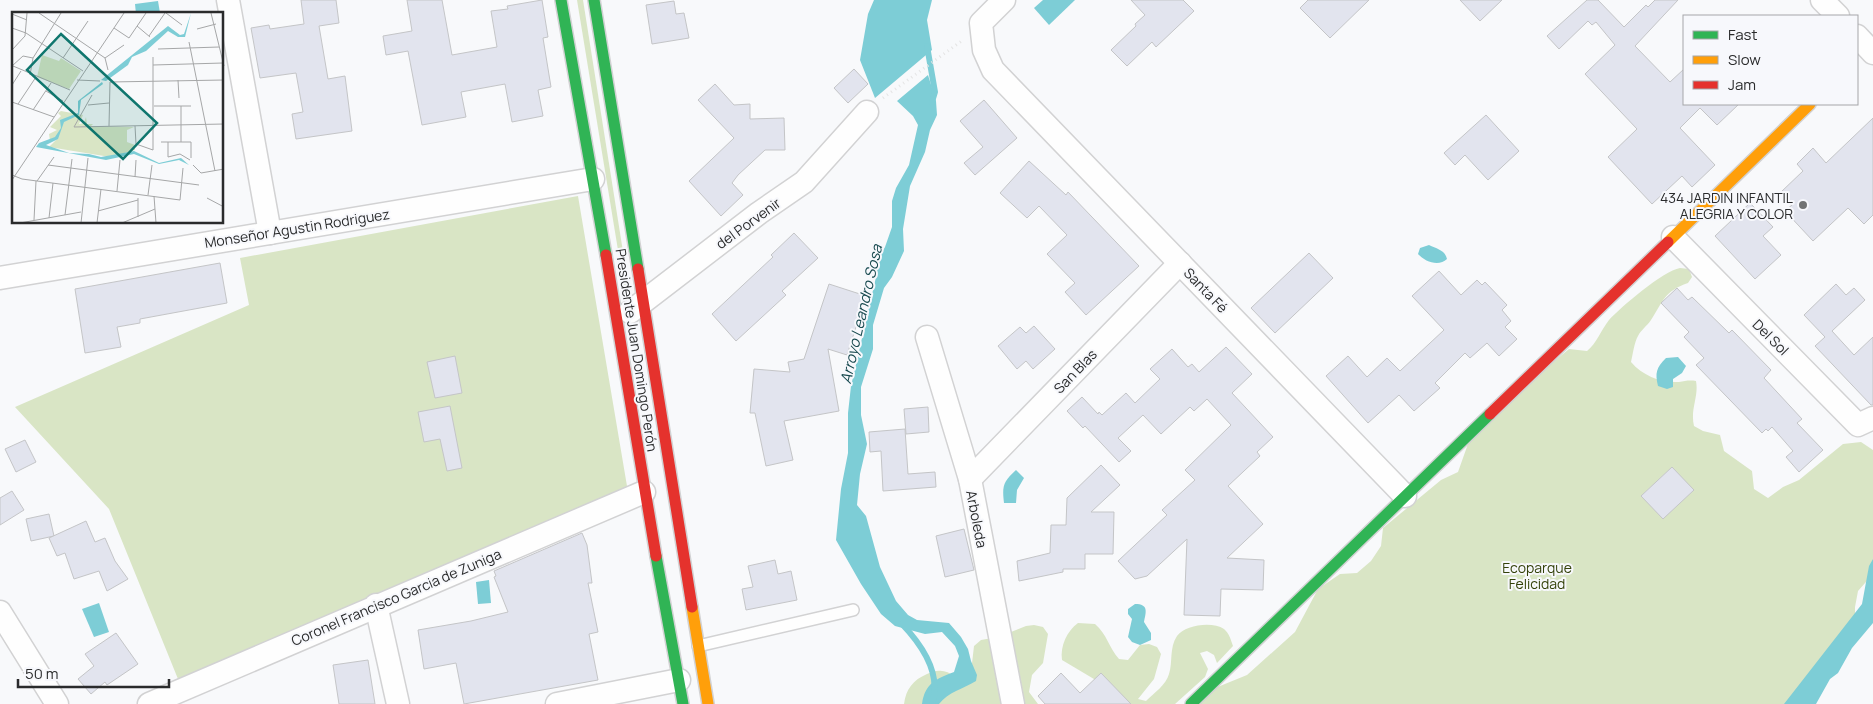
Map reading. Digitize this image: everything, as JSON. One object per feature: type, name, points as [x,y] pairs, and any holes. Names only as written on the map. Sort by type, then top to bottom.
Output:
[{"type":"main road","name":"Presidente Juan Domingo Perón","points":[[561,0],[618,322],[644,492],[683,704]]},
{"type":"main road","name":"Presidente Juan Domingo Perón","points":[[594,0],[708,704]]},
{"type":"main road","points":[[1191,704],[1809,105]]},
{"type":"street","points":[[228,0],[270,233]]},
{"type":"street","name":"Santa Fé","points":[[1004,0],[981,22],[984,50],[993,70],[1405,496]]},
{"type":"street","points":[[1822,0],[1837,15]]},
{"type":"street","name":"del Porvenir","points":[[618,322],[759,213],[804,182],[868,112]]},
{"type":"street","name":"Monseñor Agustin Rodriguez","points":[[0,278],[593,179]]},
{"type":"street","name":"Del Sol","points":[[1673,237],[1858,425],[1873,418]]},
{"type":"street","name":"San Blas","points":[[970,479],[1180,263]]},
{"type":"street","name":"Arboleda","points":[[927,337],[970,479],[1014,704]]},
{"type":"street","name":"Coronel Francisco Garcia de Zuniga","points":[[158,702],[376,605],[644,492]]},
{"type":"street","points":[[376,605],[398,704]]},
{"type":"street","points":[[0,612],[57,704]]},
{"type":"street","points":[[557,704],[679,680]]},
{"type":"lane","points":[[698,646],[853,610]]},
{"type":"path","points":[[885,96],[962,41]]},
{"type":"green space","points":[[577,0],[583,0],[631,302],[626,299]]},
{"type":"green space","points":[[578,196],[628,492],[178,679],[109,509],[15,407],[249,305],[240,258]]},
{"type":"green space","name":"Ecoparque Felicidad","points":[[1680,268],[1689,269],[1692,277],[1688,283],[1669,293],[1665,298],[1638,336],[1631,362],[1647,375],[1659,380],[1672,382],[1696,381],[1697,387],[1693,414],[1694,426],[1703,431],[1720,435],[1724,451],[1752,471],[1754,489],[1768,498],[1783,487],[1799,480],[1843,444],[1861,442],[1873,450],[1873,574],[1858,591],[1855,623],[1786,704],[1186,704],[1220,686],[1247,675],[1295,632],[1318,589],[1340,574],[1357,573],[1371,561],[1381,546],[1383,528],[1441,480],[1458,472],[1474,427],[1569,349],[1587,351],[1615,314],[1643,290]],"holes":[[[1672,467],[1693,490],[1641,496]]]},
{"type":"green space","points":[[1078,623],[1095,624],[1119,659],[1128,660],[1140,645],[1149,644],[1157,647],[1161,654],[1154,679],[1138,699],[1146,701],[1163,685],[1167,678],[1173,645],[1181,632],[1199,625],[1213,625],[1227,632],[1233,646],[1217,663],[1214,655],[1207,651],[1200,653],[1208,669],[1205,677],[1175,704],[1113,704],[1099,682],[1062,660],[1062,649],[1065,639]]},
{"type":"green space","points":[[1026,626],[1043,627],[1048,634],[1043,663],[1032,675],[1029,692],[1038,704],[904,704],[906,694],[911,686],[927,674],[940,671],[957,677],[971,672],[974,646],[981,640],[998,637]]},
{"type":"water","points":[[874,0],[932,0],[927,20],[932,50],[875,98],[860,60],[868,14]]},
{"type":"water","points":[[1043,0],[1075,0],[1049,25],[1034,8]]},
{"type":"water","points":[[158,1],[160,12],[136,12],[135,4]]},
{"type":"water","points":[[928,75],[936,101],[937,115],[930,130],[925,152],[910,186],[903,229],[904,251],[892,277],[884,288],[873,325],[873,349],[861,387],[861,415],[867,444],[860,474],[857,505],[866,516],[880,567],[896,601],[908,615],[917,620],[949,623],[968,649],[977,675],[976,681],[951,694],[939,704],[922,704],[923,697],[932,683],[954,672],[959,656],[955,646],[942,632],[925,634],[895,626],[881,614],[861,584],[836,540],[841,489],[848,453],[848,413],[851,386],[876,277],[878,260],[892,227],[892,201],[896,188],[909,165],[918,125],[913,116],[897,101]]},
{"type":"water","points":[[1429,245],[1443,252],[1447,259],[1436,263],[1421,257],[1418,254],[1420,248]]},
{"type":"water","points":[[1678,357],[1686,366],[1682,373],[1673,379],[1673,387],[1667,389],[1658,386],[1657,374],[1660,365],[1666,358]]},
{"type":"water","points":[[1016,470],[1024,478],[1017,490],[1016,503],[1004,503],[1004,485]]},
{"type":"water","points":[[1873,559],[1873,623],[1852,648],[1838,673],[1830,679],[1816,704],[1784,704],[1862,604],[1869,566]]},
{"type":"water","points":[[489,580],[491,603],[478,604],[476,582]]},
{"type":"water","points":[[99,603],[109,632],[94,637],[82,609]]},
{"type":"water","points":[[1135,604],[1145,607],[1144,622],[1151,633],[1151,640],[1140,645],[1132,642],[1128,637],[1132,619],[1128,614],[1128,609]]},
{"type":"building","points":[[301,0],[336,0],[339,23],[319,26],[328,79],[345,76],[352,131],[296,139],[292,114],[303,112],[296,73],[260,78],[251,28],[269,25],[270,29],[304,24]]},
{"type":"building","points":[[407,0],[442,0],[452,55],[497,47],[491,11],[508,9],[507,6],[542,0],[548,37],[543,38],[551,87],[538,90],[543,116],[512,122],[505,84],[461,92],[466,117],[422,125],[408,51],[386,55],[383,36],[412,31]]},
{"type":"building","points":[[1131,0],[1183,0],[1194,11],[1156,47],[1152,42],[1127,66],[1111,50],[1145,15]]},
{"type":"building","points":[[1308,0],[1369,0],[1330,38],[1300,8]]},
{"type":"building","points":[[1460,0],[1502,0],[1480,21]]},
{"type":"building","points":[[1587,0],[1598,0],[1624,27],[1646,5],[1648,7],[1655,0],[1678,0],[1635,46],[1670,82],[1683,70],[1683,105],[1738,105],[1717,125],[1700,108],[1680,128],[1715,165],[1692,187],[1682,176],[1652,204],[1608,157],[1637,129],[1585,74],[1615,45],[1596,22],[1592,25],[1588,21],[1559,49],[1547,36]]},
{"type":"building","points":[[674,1],[676,14],[684,13],[689,38],[652,44],[646,5]]},
{"type":"building","points":[[854,69],[868,84],[848,103],[834,88]]},
{"type":"building","points":[[715,84],[734,105],[750,104],[750,119],[784,118],[785,150],[765,150],[738,175],[732,183],[743,195],[721,216],[689,181],[734,138],[698,100]]},
{"type":"building","points":[[984,100],[1017,138],[975,175],[964,163],[983,147],[960,121]]},
{"type":"building","points":[[1486,115],[1519,151],[1488,180],[1465,155],[1455,165],[1444,153]]},
{"type":"building","points":[[1873,118],[1873,215],[1864,224],[1848,208],[1813,241],[1785,211],[1793,204],[1781,192],[1803,171],[1797,164],[1813,148],[1826,163]]},
{"type":"building","points":[[1029,161],[1066,195],[1068,192],[1139,266],[1086,315],[1065,292],[1075,283],[1047,254],[1067,235],[1039,206],[1027,218],[1000,193]]},
{"type":"building","points":[[1750,203],[1773,227],[1763,236],[1781,255],[1755,279],[1715,236]]},
{"type":"building","points":[[794,233],[818,258],[782,291],[786,295],[736,341],[712,314],[773,257],[771,255]]},
{"type":"building","points":[[1309,253],[1333,278],[1275,333],[1251,308]]},
{"type":"building","points":[[220,263],[227,303],[140,319],[140,323],[117,327],[121,347],[85,353],[75,289]]},
{"type":"building","points":[[1439,271],[1461,295],[1477,280],[1482,285],[1485,282],[1507,305],[1502,310],[1511,321],[1505,327],[1517,339],[1499,356],[1487,343],[1470,358],[1465,353],[1435,383],[1440,388],[1414,411],[1399,395],[1368,423],[1326,376],[1348,356],[1367,377],[1387,358],[1400,371],[1444,330],[1412,296]]},
{"type":"building","points":[[829,284],[866,296],[847,355],[828,349],[839,411],[784,421],[793,460],[766,466],[755,413],[750,413],[754,369],[790,372],[788,362],[804,359]]},
{"type":"building","points":[[1836,284],[1846,295],[1854,288],[1865,300],[1832,331],[1854,355],[1873,337],[1873,405],[1815,346],[1825,337],[1804,315]]},
{"type":"building","points":[[1677,288],[1688,300],[1692,297],[1729,333],[1732,330],[1771,370],[1764,378],[1802,419],[1797,423],[1823,450],[1799,472],[1786,457],[1793,451],[1772,427],[1762,433],[1696,365],[1704,358],[1684,337],[1689,332],[1661,303]]},
{"type":"building","points":[[1034,326],[1055,349],[1033,369],[1026,361],[1017,369],[998,346],[1020,327],[1026,333]]},
{"type":"building","points":[[1226,347],[1252,374],[1232,393],[1273,437],[1257,452],[1260,456],[1228,486],[1263,524],[1227,558],[1264,560],[1263,590],[1221,589],[1220,616],[1184,615],[1187,539],[1147,576],[1135,579],[1118,561],[1167,515],[1162,510],[1195,480],[1185,470],[1231,425],[1207,399],[1194,411],[1190,407],[1161,434],[1143,415],[1118,438],[1131,451],[1119,462],[1085,426],[1083,428],[1067,411],[1082,397],[1098,414],[1099,412],[1102,415],[1126,393],[1135,403],[1160,379],[1150,369],[1172,349],[1188,367],[1192,364],[1199,372]]},
{"type":"building","points":[[455,356],[462,393],[435,398],[427,362]]},
{"type":"building","points":[[450,406],[462,468],[447,471],[440,439],[424,442],[418,412]]},
{"type":"building","points":[[928,407],[929,432],[906,434],[904,409]]},
{"type":"building","points":[[905,429],[908,474],[935,472],[936,487],[883,491],[881,451],[870,452],[869,432]]},
{"type":"building","points":[[25,440],[36,462],[16,472],[5,449]]},
{"type":"building","points":[[1101,465],[1120,485],[1091,512],[1114,512],[1113,554],[1085,554],[1085,569],[1063,569],[1063,572],[1019,581],[1017,561],[1050,553],[1051,525],[1066,525],[1067,498]]},
{"type":"building","points":[[1672,467],[1694,490],[1663,519],[1641,496]]},
{"type":"building","points":[[12,491],[24,510],[0,525],[0,498]]},
{"type":"building","points":[[49,514],[54,536],[31,541],[26,519]]},
{"type":"building","points":[[86,521],[95,542],[105,538],[115,561],[128,579],[107,591],[99,571],[74,579],[65,553],[57,556],[49,538]]},
{"type":"building","points":[[964,529],[974,570],[945,577],[936,536]]},
{"type":"building","points":[[582,533],[587,545],[592,583],[588,583],[598,632],[589,634],[598,680],[464,704],[456,663],[424,669],[418,630],[471,621],[508,612],[494,577],[496,576],[494,571]]},
{"type":"building","points":[[775,560],[778,574],[791,571],[797,600],[746,610],[742,589],[753,587],[748,566]]},
{"type":"building","points":[[116,633],[138,664],[107,685],[105,682],[91,694],[78,679],[94,666],[85,654]]},
{"type":"building","points":[[368,660],[375,704],[339,704],[333,665]]},
{"type":"building","points":[[1061,673],[1080,693],[1101,673],[1131,704],[1045,704],[1038,696]]},
{"type":"waterway","name":"Arroyo Leandro Sosa","points":[[927,46],[935,92],[932,102]]},
{"type":"waterway","name":"Arroyo Leandro Sosa","points":[[902,624],[917,641],[932,671],[934,682],[932,704]]},
{"type":"traffic: fast","points":[[561,0],[606,255]]},
{"type":"traffic: fast","points":[[594,0],[638,269]]},
{"type":"traffic: fast","points":[[1191,704],[1490,414]]},
{"type":"traffic: fast","points":[[656,556],[683,704]]},
{"type":"traffic: slow","points":[[1668,242],[1809,105]]},
{"type":"traffic: slow","points":[[692,607],[708,704]]},
{"type":"traffic: jam","points":[[1490,414],[1668,242]]},
{"type":"traffic: jam","points":[[606,255],[656,556]]},
{"type":"traffic: jam","points":[[638,269],[692,607]]},
{"type":"place","name":"434 JARDIN INFANTIL ALEGRIA Y COLOR","points":[[1803,205]]}]
